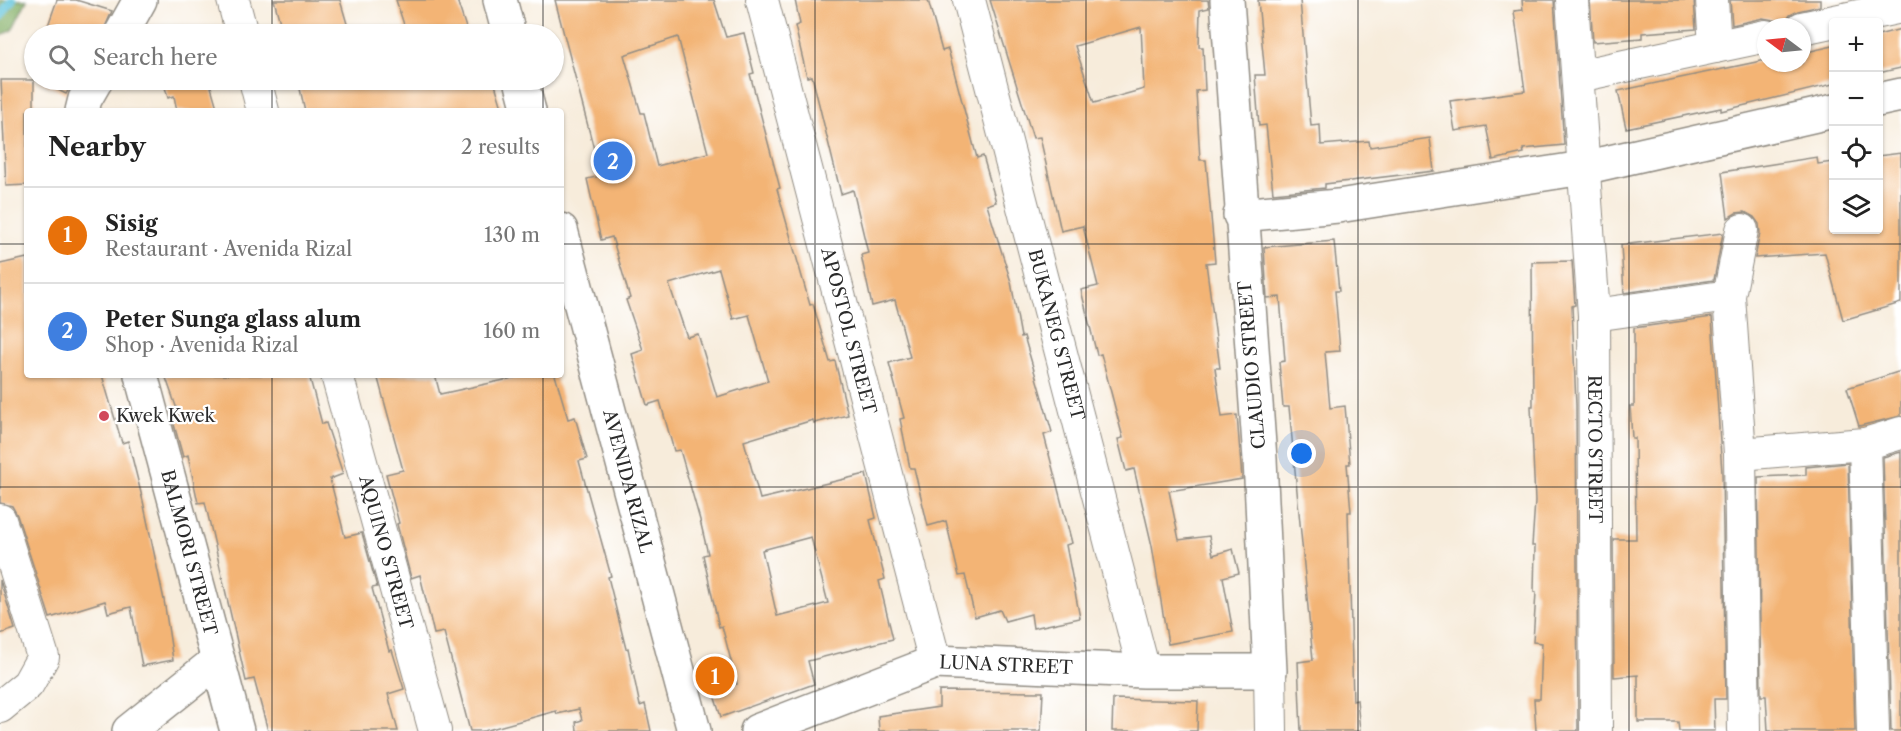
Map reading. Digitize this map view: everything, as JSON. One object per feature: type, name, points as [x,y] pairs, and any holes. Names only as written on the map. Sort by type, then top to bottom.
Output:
[{"type":"main road","points":[[127,24],[140,0]]},
{"type":"main road","points":[[500,0],[506,24]]},
{"type":"main road","name":"CLAUDIO STREET","points":[[1227,0],[1240,215],[1260,459],[1270,671]]},
{"type":"main road","points":[[83,108],[90,90]]},
{"type":"main road","points":[[524,90],[529,108]]},
{"type":"main road","points":[[1883,99],[1901,95]]},
{"type":"main road","points":[[1240,215],[1338,206],[1583,168],[1829,112]]},
{"type":"main road","name":"AVENIDA RIZAL","points":[[564,241],[694,731]]},
{"type":"main road","name":"BALMORI STREET","points":[[142,378],[237,731]]},
{"type":"main road","points":[[129,731],[218,660]]},
{"type":"main road","name":"LUNA STREET","points":[[757,731],[935,662],[1144,671],[1270,671]]},
{"type":"street","points":[[233,0],[239,24]]},
{"type":"street","name":"APOSTOL STREET","points":[[762,0],[935,662]]},
{"type":"street","name":"BUKANEG STREET","points":[[969,0],[1144,671]]},
{"type":"street","name":"RECTO STREET","points":[[1572,0],[1594,315],[1596,731]]},
{"type":"street","points":[[1712,0],[1715,47]]},
{"type":"street","points":[[1811,24],[1842,10],[1901,7]]},
{"type":"street","points":[[1578,76],[1757,38]]},
{"type":"street","points":[[258,90],[263,108]]},
{"type":"street","points":[[1742,231],[1729,296],[1740,454],[1744,731]]},
{"type":"street","points":[[1594,315],[1729,296]]},
{"type":"street","name":"AQUINO STREET","points":[[338,378],[435,731]]},
{"type":"street","points":[[1740,454],[1865,444],[1901,433]]},
{"type":"street","points":[[1865,444],[1873,731]]},
{"type":"street","points":[[0,520],[44,657],[28,684],[0,707]]},
{"type":"street","name":"CLAUDIO STREET","points":[[1270,671],[1271,731]]},
{"type":"green space","points":[[0,0],[27,0],[12,30],[0,37]]},
{"type":"building","points":[[57,0],[76,0],[112,11],[106,24],[49,24]]},
{"type":"building","points":[[274,0],[340,0],[347,24],[280,24]]},
{"type":"building","points":[[396,0],[457,0],[465,24],[404,24]]},
{"type":"building","points":[[555,0],[714,0],[726,37],[744,33],[754,73],[750,74],[780,188],[777,189],[810,305],[813,304],[830,362],[835,361],[848,415],[814,423],[813,420],[744,441],[760,499],[866,474],[876,518],[870,520],[885,579],[879,581],[893,639],[808,661],[814,684],[721,717],[713,692],[737,684],[722,626],[719,627],[703,555],[708,554],[700,520],[680,450],[674,451],[660,401],[647,405],[632,354],[643,350],[626,300],[630,298],[612,237],[601,240],[587,179],[601,176],[564,34],[564,24],[561,24]],"holes":[[[678,37],[708,153],[657,166],[644,113],[641,113],[624,55]],[[719,269],[733,319],[749,315],[768,381],[717,397],[698,334],[687,337],[669,284]],[[811,537],[828,603],[777,616],[762,550]]]},
{"type":"building","points":[[795,0],[928,0],[942,51],[948,49],[977,158],[983,156],[996,202],[987,205],[1011,282],[1021,337],[1024,336],[1052,432],[1044,435],[1072,543],[1066,545],[1080,618],[1033,628],[1031,614],[1005,621],[1000,610],[975,617],[965,575],[959,576],[946,521],[928,526],[914,468],[910,468],[900,419],[904,418],[889,363],[910,357],[895,300],[872,306],[861,255],[868,253],[853,190],[841,194],[812,76],[807,77],[795,26],[800,24]]},
{"type":"building","points":[[990,0],[1208,0],[1209,8],[1200,10],[1199,47],[1203,47],[1205,90],[1196,91],[1200,160],[1206,160],[1215,262],[1206,263],[1220,368],[1215,368],[1222,417],[1237,415],[1242,479],[1169,491],[1179,540],[1209,536],[1213,555],[1233,549],[1239,573],[1223,577],[1233,632],[1168,644],[1152,546],[1134,469],[1126,471],[1118,439],[1123,438],[1101,354],[1097,355],[1081,290],[1098,286],[1083,226],[1061,231],[1040,137],[1033,138]],"holes":[[[1141,27],[1144,89],[1094,103],[1075,46]]]},
{"type":"building","points":[[1258,0],[1300,0],[1311,126],[1320,125],[1321,145],[1369,141],[1370,147],[1430,138],[1434,171],[1325,184],[1325,188],[1273,193],[1266,125],[1259,126],[1255,75],[1265,75]]},
{"type":"building","points":[[1522,0],[1554,0],[1564,145],[1523,149],[1524,153],[1493,160],[1486,126],[1455,131],[1450,101],[1525,91],[1514,11],[1523,10]]},
{"type":"building","points":[[1590,0],[1694,0],[1696,29],[1642,33],[1642,38],[1593,42]]},
{"type":"building","points":[[1730,0],[1820,0],[1820,6],[1798,11],[1788,18],[1757,18],[1732,25]]},
{"type":"building","points":[[1901,29],[1901,68],[1883,72],[1883,34]]},
{"type":"building","points":[[1829,47],[1829,85],[1721,111],[1721,108],[1626,128],[1618,91],[1757,62],[1757,72],[1811,72],[1811,51]]},
{"type":"building","points":[[1,80],[24,80],[24,90],[34,90],[34,107],[24,108],[24,185],[6,186]]},
{"type":"building","points":[[166,90],[212,90],[217,108],[176,108],[174,96],[168,98]]},
{"type":"building","points":[[300,90],[497,90],[502,108],[304,108]]},
{"type":"building","points":[[1901,153],[1901,303],[1843,320],[1825,253],[1755,258],[1760,233],[1759,224],[1754,217],[1745,212],[1736,213],[1728,218],[1722,172],[1817,157],[1818,164],[1829,163],[1829,234],[1883,234],[1883,155]]},
{"type":"building","points":[[1723,233],[1714,280],[1624,293],[1621,245]]},
{"type":"building","points":[[1334,241],[1339,291],[1335,291],[1340,351],[1325,352],[1330,408],[1345,406],[1350,464],[1347,464],[1351,512],[1348,512],[1353,701],[1357,700],[1360,731],[1301,731],[1298,662],[1313,660],[1289,407],[1283,407],[1279,362],[1285,361],[1280,297],[1267,298],[1264,247]]},
{"type":"building","points":[[24,259],[24,378],[103,378],[122,443],[128,441],[143,501],[164,600],[173,660],[142,666],[131,607],[108,613],[105,601],[50,618],[17,515],[12,506],[0,503],[0,264]]},
{"type":"building","points":[[1572,261],[1575,305],[1572,306],[1576,405],[1578,731],[1536,731],[1534,699],[1540,699],[1542,643],[1533,642],[1536,592],[1534,592],[1535,546],[1532,546],[1535,501],[1531,406],[1533,406],[1532,262]]},
{"type":"building","points":[[1712,317],[1722,473],[1726,699],[1714,699],[1715,731],[1679,731],[1678,722],[1638,722],[1638,675],[1614,677],[1613,539],[1636,539],[1635,438],[1632,438],[1630,406],[1634,406],[1634,328]]},
{"type":"building","points":[[1901,371],[1901,416],[1859,426],[1847,388]]},
{"type":"building","points":[[166,378],[310,378],[322,424],[326,423],[343,474],[330,479],[345,537],[362,533],[377,587],[372,588],[389,651],[392,650],[404,689],[388,694],[398,731],[268,731],[254,679],[246,681],[205,502],[198,503],[188,455],[183,457],[172,417],[179,415]]},
{"type":"building","points":[[378,378],[436,378],[440,394],[513,378],[556,378],[568,419],[575,417],[587,459],[579,461],[611,576],[608,577],[626,649],[628,648],[640,706],[645,704],[651,731],[577,731],[576,722],[582,720],[579,709],[557,714],[556,711],[484,731],[470,731],[444,632],[434,634],[420,575],[411,578],[397,524],[399,523],[386,474],[403,470]]},
{"type":"building","points":[[1901,452],[1901,731],[1891,731],[1883,457]]},
{"type":"building","points":[[1848,463],[1855,731],[1768,731],[1766,696],[1761,696],[1758,477],[1806,475],[1806,467]]},
{"type":"building","points":[[0,580],[15,629],[0,634]]},
{"type":"building","points":[[939,691],[1043,692],[1041,731],[879,731],[878,716],[939,707]]},
{"type":"building","points":[[1113,699],[1198,701],[1197,731],[1112,731]]},
{"type":"waterway","points":[[0,17],[12,0]]},
{"type":"place","name":"Peter Sunga glass alum","points":[[613,161]]},
{"type":"place","name":"Kwek Kwek","points":[[104,416]]},
{"type":"place","name":"Sisig","points":[[715,676]]}]
